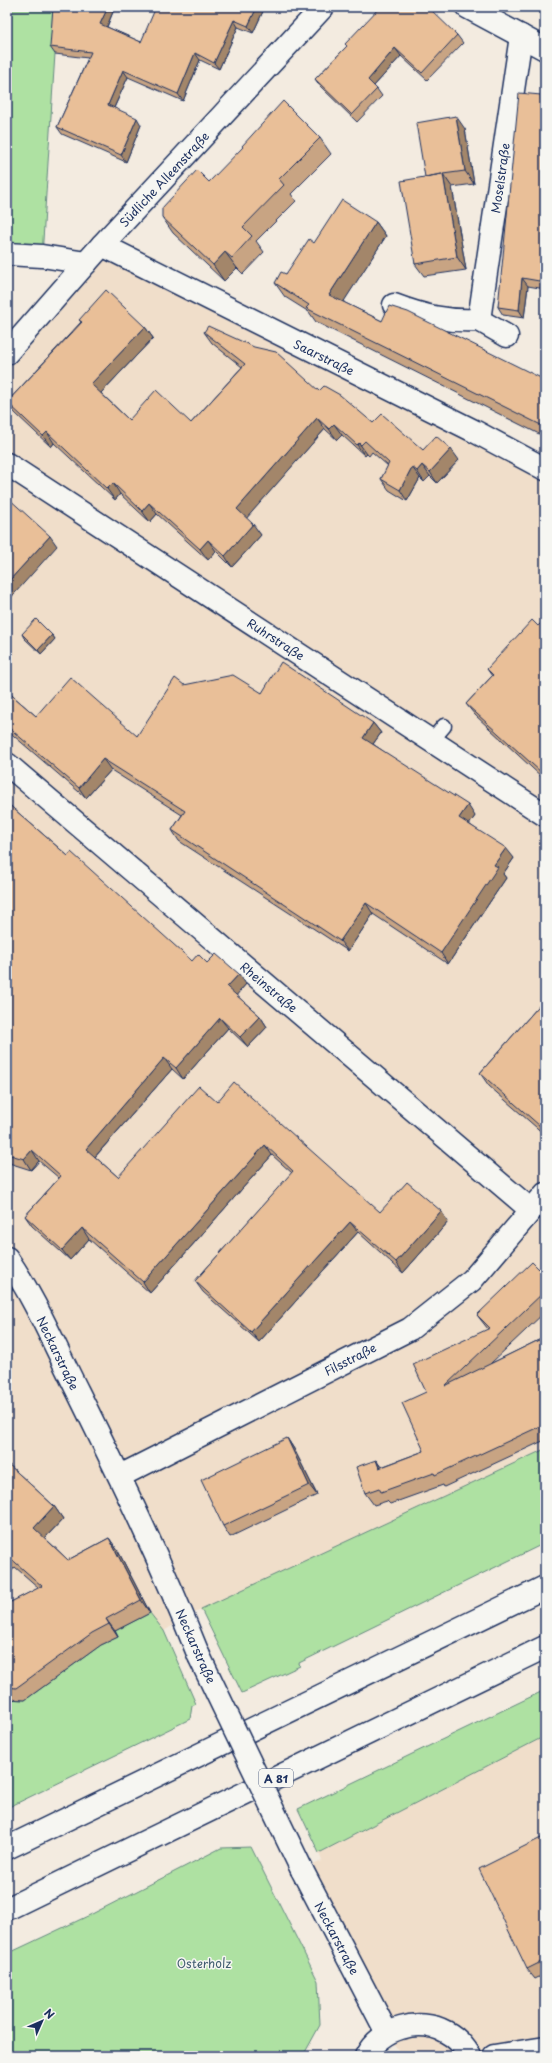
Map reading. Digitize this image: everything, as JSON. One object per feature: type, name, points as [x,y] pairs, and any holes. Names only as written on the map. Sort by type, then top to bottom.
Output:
[{"type":"main road","name":"Südliche Alleenstraße","points":[[7,353],[102,245],[323,7]]},
{"type":"main road","points":[[467,7],[545,50]]},
{"type":"main road","name":"Moselstraße","points":[[479,320],[521,36]]},
{"type":"main road","name":"Saarstraße","points":[[102,245],[474,431],[545,469]]},
{"type":"main road","points":[[7,254],[42,256],[86,264]]},
{"type":"main road","points":[[394,305],[425,316],[461,321],[479,320],[507,336]]},
{"type":"main road","name":"Ruhrstraße","points":[[7,464],[438,733],[545,815]]},
{"type":"main road","name":"Rheinstraße","points":[[7,764],[538,1202]]},
{"type":"main road","name":"Filsstraße","points":[[120,1476],[410,1329],[472,1280],[538,1202]]},
{"type":"main road","name":"Neckarstraße","points":[[7,1258],[36,1307],[120,1476],[184,1618],[199,1656],[302,1870],[387,2033]]},
{"type":"main road","points":[[7,1848],[545,1587]]},
{"type":"main road","name":"A 81","points":[[7,1909],[545,1647]]},
{"type":"main road","points":[[366,2056],[376,2042],[387,2033],[406,2026],[427,2025],[446,2032],[462,2044],[470,2056]]},
{"type":"main road","points":[[494,2056],[545,2048]]},
{"type":"shaded area","points":[[102,245],[545,469],[545,1449],[184,1618],[164,1631],[150,1613],[118,1637],[101,1645],[25,1700],[7,1699],[7,353]]},
{"type":"shaded area","points":[[545,1736],[545,2056],[402,2056],[387,2033],[302,1870],[322,1861],[319,1853]]},
{"type":"green space","points":[[7,7],[58,7],[42,256],[7,254]]},
{"type":"green space","points":[[545,1449],[545,1543],[299,1663],[300,1666],[242,1693],[201,1609]]},
{"type":"green space","points":[[150,1613],[164,1631],[196,1704],[192,1706],[190,1719],[7,1808],[7,1699],[25,1700],[101,1645],[118,1637],[115,1631]]},
{"type":"green space","points":[[545,1690],[545,1736],[319,1853],[298,1809]]},
{"type":"green space","name":"Osterholz","points":[[251,1847],[318,1981],[320,2025],[303,2056],[7,2056],[7,1954],[92,1914],[221,1848]]},
{"type":"building","points":[[53,7],[76,7],[83,9],[84,7],[108,7],[100,24],[141,42],[156,7],[257,7],[248,26],[234,20],[214,63],[195,53],[178,94],[123,70],[108,105],[137,118],[121,155],[57,127],[91,52],[50,47]]},
{"type":"building","points":[[380,7],[415,7],[418,10],[420,7],[428,7],[457,35],[422,73],[395,48],[368,80],[377,89],[352,115],[315,79],[347,46],[345,44]]},
{"type":"building","points":[[519,93],[541,95],[541,100],[545,101],[545,282],[522,278],[519,310],[498,307]]},
{"type":"building","points":[[283,101],[320,138],[279,179],[284,185],[243,227],[252,236],[232,258],[225,252],[213,265],[162,217],[162,208],[197,170],[209,182],[243,147],[242,146]]},
{"type":"building","points":[[456,116],[465,171],[443,174],[457,257],[415,264],[401,181],[425,177],[416,123]]},
{"type":"building","points":[[342,200],[376,222],[329,295],[382,321],[389,306],[408,312],[545,380],[545,427],[306,308],[309,305],[275,283],[281,272],[286,274],[309,239],[314,243]]},
{"type":"building","points":[[106,290],[145,327],[91,384],[129,420],[156,390],[191,423],[245,364],[204,332],[208,326],[254,347],[276,352],[319,391],[324,386],[340,395],[373,423],[382,414],[423,450],[436,436],[451,449],[430,472],[422,465],[417,471],[412,467],[400,490],[381,479],[389,463],[365,441],[361,445],[359,443],[357,445],[334,424],[329,429],[317,418],[237,509],[253,524],[225,556],[208,540],[200,549],[149,503],[142,511],[113,483],[107,489],[47,432],[43,436],[7,402],[82,322],[79,320]]},
{"type":"building","points":[[7,497],[50,536],[7,583]]},
{"type":"building","points":[[36,619],[52,635],[38,650],[22,634]]},
{"type":"building","points":[[545,619],[545,769],[542,773],[466,704],[493,675],[487,669],[532,620],[538,626]]},
{"type":"building","points":[[281,662],[373,723],[363,738],[468,805],[459,818],[506,848],[494,865],[498,867],[441,953],[366,903],[340,941],[172,830],[185,811],[103,759],[79,788],[7,726],[7,691],[36,716],[70,677],[137,736],[175,678],[184,685],[233,675],[262,693]]},
{"type":"building","points":[[7,803],[68,856],[71,852],[192,961],[198,954],[207,963],[216,954],[239,974],[227,987],[260,1016],[240,1037],[220,1018],[176,1068],[164,1058],[86,1149],[118,1177],[199,1086],[217,1102],[234,1082],[380,1212],[407,1182],[441,1211],[396,1262],[350,1222],[251,1332],[195,1281],[293,1171],[265,1145],[143,1282],[82,1228],[62,1250],[25,1216],[61,1176],[32,1150],[24,1159],[7,1154]]},
{"type":"building","points":[[545,999],[545,1121],[540,1126],[480,1073]]},
{"type":"building","points":[[532,1262],[545,1275],[545,1291],[445,1386],[545,1337],[545,1424],[435,1475],[434,1473],[381,1492],[379,1488],[365,1493],[356,1467],[376,1460],[379,1468],[424,1451],[402,1403],[426,1392],[413,1364],[490,1328],[477,1315]]},
{"type":"building","points":[[287,1438],[309,1485],[223,1526],[201,1480]]},
{"type":"building","points":[[7,1463],[54,1506],[34,1528],[68,1560],[109,1538],[141,1600],[106,1619],[109,1624],[92,1633],[16,1688],[7,1687],[7,1604],[42,1586],[7,1555]]},
{"type":"building","points":[[545,1836],[545,1960],[527,1969],[479,1869]]}]
